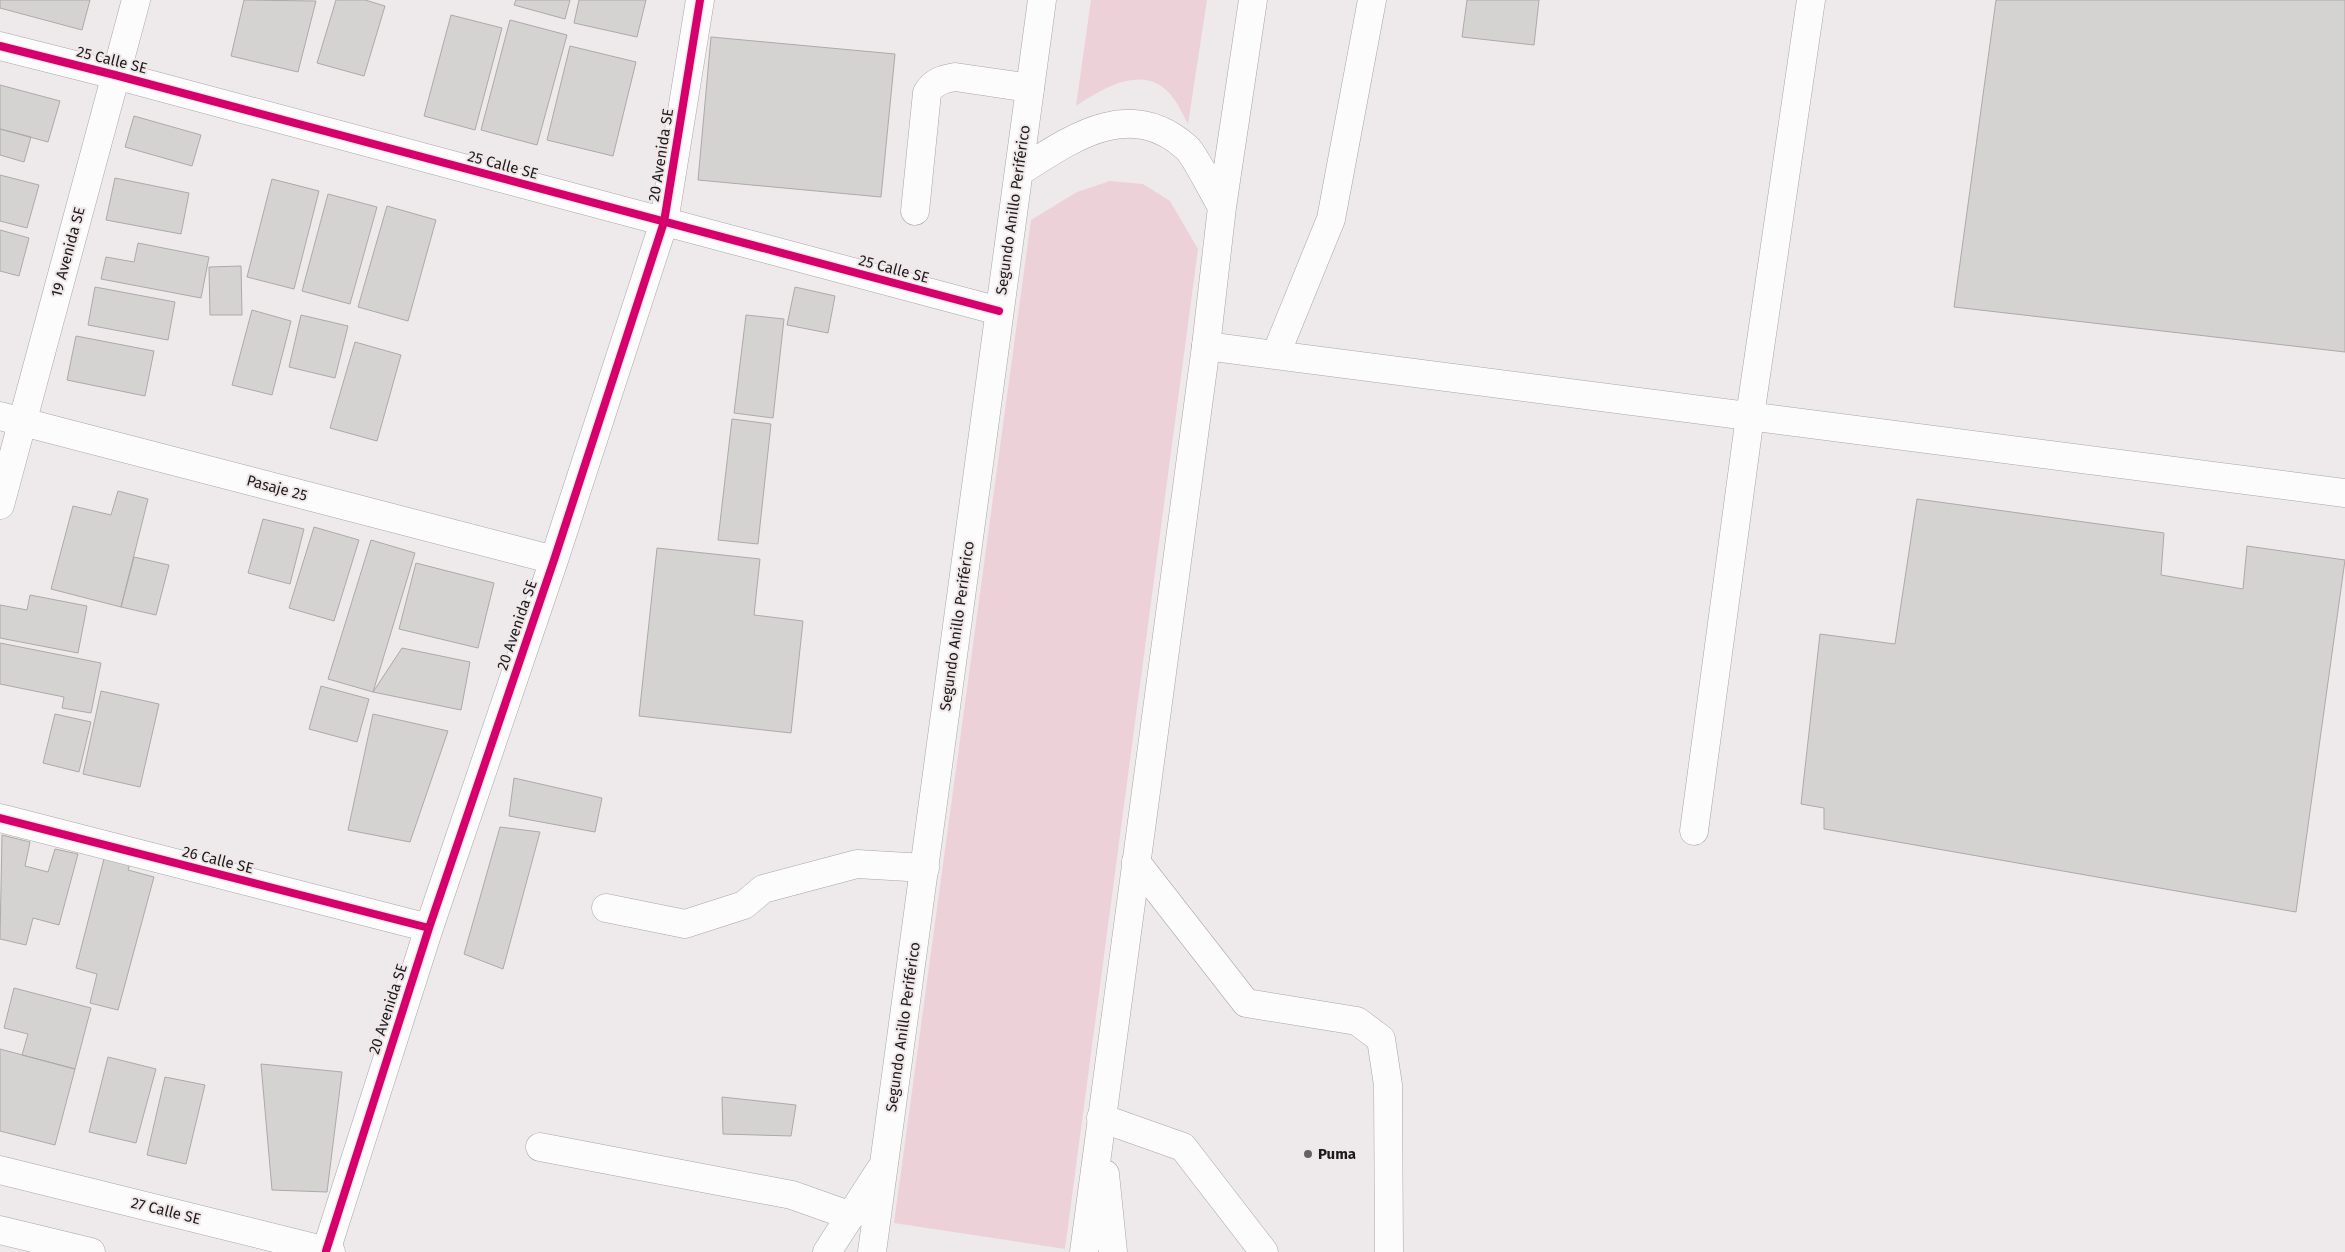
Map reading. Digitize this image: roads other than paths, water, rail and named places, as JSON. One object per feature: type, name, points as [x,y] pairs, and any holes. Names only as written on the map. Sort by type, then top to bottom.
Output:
[{"type":"main road","name":"19 Avenida SE","points":[[0,505],[12,419],[136,0]]},
{"type":"main road","name":"20 Avenida SE","points":[[328,1251],[429,928],[554,560],[664,222],[700,0]]},
{"type":"main road","name":"Segundo Anillo Periférico","points":[[872,1252],[1042,0]]},
{"type":"main road","points":[[1084,1252],[1206,346],[1222,207],[1253,0]]},
{"type":"main road","points":[[1276,354],[1331,218],[1372,0]]},
{"type":"main road","points":[[1694,831],[1750,416],[1811,0]]},
{"type":"main road","name":"25 Calle SE","points":[[0,46],[999,311]]},
{"type":"main road","points":[[915,211],[927,93],[931,86],[945,78],[955,77],[1030,88]]},
{"type":"main road","points":[[1018,172],[1075,137],[1116,124],[1155,127],[1188,149],[1222,207]]},
{"type":"main road","points":[[1206,346],[2345,493]]},
{"type":"main road","name":"Pasaje 25","points":[[12,419],[554,560]]},
{"type":"main road","name":"26 Calle SE","points":[[0,818],[429,928]]},
{"type":"main road","points":[[1136,862],[1246,1002],[1357,1021],[1381,1039],[1388,1086],[1389,1252]]},
{"type":"main road","points":[[606,908],[685,924],[744,905],[763,889],[857,864],[925,868]]},
{"type":"main road","points":[[1101,1122],[1113,1252]]},
{"type":"main road","points":[[1101,1122],[1183,1147],[1264,1252]]},
{"type":"main road","points":[[540,1147],[792,1195],[851,1216]]},
{"type":"main road","points":[[827,1252],[886,1160]]},
{"type":"main road","name":"27 Calle SE","points":[[0,1170],[328,1251]]},
{"type":"main road","points":[[0,1230],[91,1252]]},
{"type":"place","name":"Puma","points":[[1308,1154]]}]
